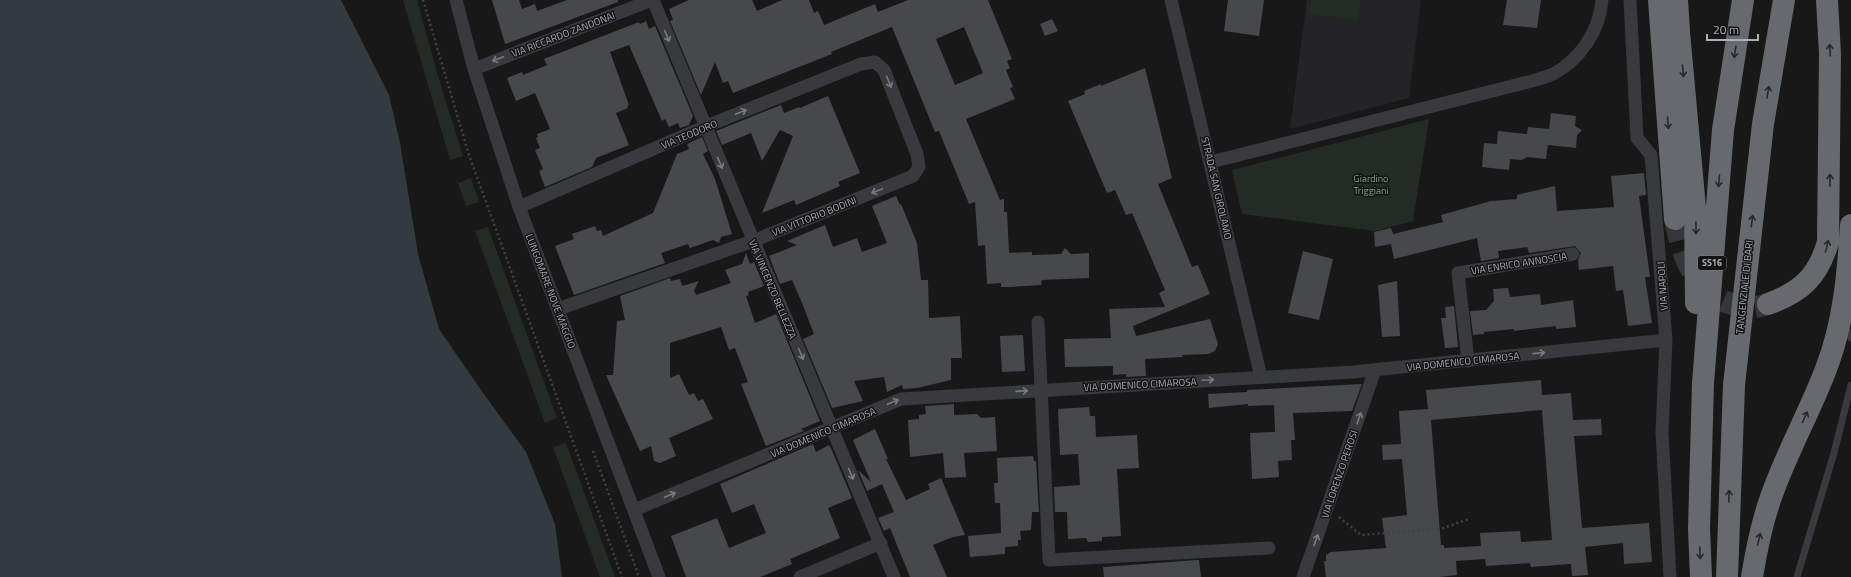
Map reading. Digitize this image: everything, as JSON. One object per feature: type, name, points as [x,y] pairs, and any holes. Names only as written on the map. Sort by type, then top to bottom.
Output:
[{"type":"highway","points":[[1658,0],[1675,219]]},
{"type":"highway","points":[[1676,0],[1695,208],[1699,529]]},
{"type":"highway","name":"SS16","points":[[1701,577],[1699,529],[1703,383],[1723,130],[1743,0]]},
{"type":"highway","name":"TANGENZIALE DI BARI","points":[[1727,577],[1734,384],[1763,124],[1784,0]]},
{"type":"highway","points":[[1768,304],[1785,298],[1800,290],[1816,270],[1824,256],[1828,242],[1830,54],[1827,0]]},
{"type":"highway","points":[[1752,577],[1758,539],[1769,503],[1784,464],[1827,368],[1840,317],[1848,273],[1851,225]]},
{"type":"street","name":"LUNGOMARE NOVE MAGGIO","points":[[456,0],[474,69],[518,207],[659,577]]},
{"type":"street","name":"VIA RICCARDO ZANDONAI","points":[[474,69],[652,0]]},
{"type":"street","name":"VIA VINCENZO BELLEZZA","points":[[652,0],[894,577]]},
{"type":"street","name":"STRADA SAN GIROLAMO","points":[[1171,0],[1211,162],[1261,377]]},
{"type":"street","points":[[1211,162],[1525,83],[1553,74],[1569,63],[1585,45],[1598,23],[1602,0]]},
{"type":"street","name":"VIA NAPOLI","points":[[1630,0],[1637,138],[1650,155],[1666,340],[1662,433],[1670,577]]},
{"type":"street","name":"VIA VITTORIO BODINI","points":[[558,309],[753,241],[913,176],[919,167],[917,154],[884,70],[875,62],[861,64]]},
{"type":"street","name":"VIA TEODORO","points":[[518,207],[704,127],[861,64]]},
{"type":"street","name":"VIA ENRICO ANNOSCIA","points":[[1468,360],[1458,273],[1573,254]]},
{"type":"street","points":[[1038,322],[1049,560],[1269,548]]},
{"type":"street","name":"VIA DOMENICO CIMAROSA","points":[[634,510],[901,399],[1375,370],[1666,340]]},
{"type":"street","name":"VIA LORENZO PEROSI","points":[[1303,577],[1375,370]]},
{"type":"street","points":[[800,577],[881,543]]},
{"type":"lane","points":[[1840,317],[1851,338]]},
{"type":"lane","points":[[1797,577],[1834,453],[1851,385]]},
{"type":"path","points":[[423,0],[469,155],[622,577]]},
{"type":"path","points":[[1328,508],[1361,535],[1441,529],[1468,519]]},
{"type":"shaded area","points":[[0,0],[341,0],[389,95],[400,143],[418,254],[439,329],[526,452],[555,524],[562,577],[0,577]]},
{"type":"shaded area","points":[[1307,0],[1421,0],[1409,98],[1290,129]]},
{"type":"green space","points":[[403,0],[417,0],[438,76],[463,156],[450,160]]},
{"type":"green space","points":[[1311,0],[1361,0],[1358,20],[1309,14]]},
{"type":"green space","name":"Giardino Triggiani","points":[[1429,119],[1413,221],[1375,231],[1242,214],[1232,170]]},
{"type":"green space","points":[[471,178],[479,202],[466,206],[458,183]]},
{"type":"green space","points":[[488,227],[557,418],[545,423],[475,231]]},
{"type":"green space","points":[[566,443],[615,577],[600,577],[553,447]]},
{"type":"building","points":[[492,0],[519,0],[522,9],[535,4],[537,11],[567,0],[618,0],[618,2],[505,44]]},
{"type":"building","points":[[689,0],[752,0],[757,11],[782,0],[809,0],[814,13],[818,11],[824,25],[875,4],[878,12],[908,0],[988,0],[1012,59],[1007,61],[1010,68],[1006,70],[1013,87],[1010,88],[1015,99],[966,119],[1000,200],[1004,199],[1004,212],[1007,212],[1009,253],[1032,252],[1032,255],[1061,254],[1065,248],[1071,254],[1089,253],[1089,278],[1042,280],[1041,285],[1010,287],[1001,287],[1001,283],[987,284],[985,245],[978,246],[975,202],[969,204],[939,131],[935,132],[892,27],[831,52],[832,54],[733,93],[728,81],[723,83],[715,62],[701,95],[670,21],[673,20],[669,9]],"holes":[[[964,27],[983,73],[955,85],[936,39]]]},
{"type":"building","points":[[1228,0],[1264,0],[1259,36],[1224,31]]},
{"type":"building","points":[[1507,0],[1541,0],[1537,28],[1503,25]]},
{"type":"building","points":[[1052,19],[1058,31],[1045,36],[1040,24]]},
{"type":"building","points":[[646,21],[649,29],[655,26],[693,116],[689,125],[680,128],[678,123],[669,127],[665,119],[662,121],[629,45],[610,52],[629,105],[627,106],[628,108],[616,113],[629,145],[596,158],[592,167],[545,187],[539,171],[543,169],[535,150],[540,148],[536,138],[538,137],[537,134],[550,129],[535,93],[516,101],[507,78],[522,72],[523,75],[547,65],[544,59],[639,22],[640,24]]},
{"type":"building","points":[[1145,68],[1172,178],[1158,184],[1192,267],[1198,265],[1210,294],[1133,326],[1136,336],[1210,319],[1218,344],[1215,351],[1208,354],[1145,359],[1146,376],[1126,377],[1126,374],[1113,375],[1113,366],[1065,367],[1064,339],[1111,338],[1109,309],[1165,307],[1159,293],[1165,290],[1132,213],[1126,215],[1115,190],[1107,193],[1068,101],[1085,94],[1084,91],[1101,84],[1101,86]]},
{"type":"building","points":[[828,96],[860,173],[838,182],[840,186],[796,205],[794,200],[762,213],[793,136],[780,130],[762,161],[751,133],[722,145],[716,131],[781,105],[784,113]]},
{"type":"building","points":[[1551,113],[1576,116],[1575,126],[1582,130],[1577,135],[1576,148],[1548,145],[1546,159],[1527,157],[1522,160],[1510,159],[1509,170],[1482,167],[1484,143],[1497,144],[1498,131],[1527,134],[1528,127],[1549,129]]},
{"type":"building","points":[[702,137],[708,151],[703,154],[715,179],[732,234],[721,237],[719,243],[713,240],[690,248],[688,244],[661,253],[665,263],[574,295],[555,246],[574,239],[572,234],[595,226],[597,231],[601,230],[603,236],[653,213],[677,154],[689,149],[687,144]]},
{"type":"building","points":[[1644,173],[1646,195],[1639,196],[1650,277],[1645,277],[1652,323],[1628,326],[1623,290],[1616,291],[1613,266],[1579,270],[1578,260],[1581,253],[1575,246],[1529,253],[1527,247],[1498,251],[1499,258],[1481,261],[1477,238],[1394,259],[1391,244],[1375,247],[1374,232],[1391,228],[1393,234],[1443,222],[1441,215],[1491,201],[1517,199],[1517,195],[1555,186],[1557,211],[1614,207],[1611,176]]},
{"type":"building","points":[[896,196],[900,205],[901,204],[917,243],[921,280],[928,280],[929,318],[960,316],[962,358],[951,358],[951,380],[917,388],[903,389],[902,385],[887,392],[884,377],[854,381],[863,401],[832,408],[803,339],[814,334],[802,303],[792,280],[780,284],[769,256],[797,245],[787,241],[825,225],[833,247],[857,238],[862,252],[887,243],[872,206]]},
{"type":"building","points":[[1303,251],[1333,259],[1319,320],[1288,313]]},
{"type":"building","points":[[746,253],[750,264],[754,262],[764,286],[748,292],[749,295],[746,296],[755,323],[776,314],[820,421],[801,429],[804,431],[766,446],[741,384],[748,382],[735,348],[729,350],[721,327],[670,343],[670,378],[679,374],[689,395],[694,393],[698,401],[703,399],[713,419],[669,438],[676,456],[660,463],[654,461],[651,446],[640,451],[606,375],[613,375],[617,321],[625,320],[620,296],[670,278],[671,281],[680,279],[682,286],[699,281],[694,290],[696,295],[731,283],[725,270],[742,264]]},
{"type":"building","points":[[1397,281],[1400,336],[1382,337],[1378,285]]},
{"type":"building","points":[[1508,288],[1510,297],[1540,294],[1541,305],[1573,300],[1576,327],[1556,329],[1556,326],[1514,331],[1514,329],[1484,332],[1484,334],[1473,335],[1470,311],[1486,310],[1494,301],[1493,289]]},
{"type":"building","points":[[1454,306],[1458,347],[1445,348],[1441,318],[1446,318],[1445,307]]},
{"type":"building","points":[[1023,335],[1025,371],[1002,372],[1000,336]]},
{"type":"building","points":[[1541,380],[1542,395],[1571,393],[1573,420],[1601,419],[1602,435],[1574,436],[1582,528],[1649,523],[1652,562],[1624,564],[1623,543],[1585,547],[1588,575],[1572,576],[1571,564],[1531,567],[1530,563],[1486,566],[1485,559],[1456,561],[1457,575],[1439,577],[1326,577],[1324,561],[1326,561],[1326,555],[1331,552],[1386,548],[1382,518],[1407,515],[1402,459],[1383,460],[1382,445],[1401,444],[1399,411],[1428,409],[1426,390]],"holes":[[[1542,410],[1552,540],[1521,542],[1520,531],[1480,533],[1481,546],[1444,548],[1444,545],[1441,545],[1431,420]]]},
{"type":"building","points":[[1362,384],[1352,411],[1293,413],[1295,440],[1291,440],[1292,460],[1278,461],[1279,477],[1252,479],[1250,433],[1275,432],[1274,405],[1248,406],[1248,404],[1209,408],[1208,394],[1247,392],[1247,390]]},
{"type":"building","points":[[954,404],[954,415],[977,414],[981,418],[995,417],[997,451],[964,453],[966,477],[945,478],[943,453],[910,457],[908,420],[919,419],[919,415],[926,414],[925,406]]},
{"type":"building","points":[[1089,407],[1090,416],[1095,416],[1096,437],[1137,435],[1139,468],[1117,469],[1121,536],[1102,537],[1102,541],[1088,542],[1086,538],[1068,539],[1067,512],[1055,512],[1054,487],[1080,485],[1078,454],[1060,455],[1058,409]]},
{"type":"building","points":[[875,429],[888,459],[886,459],[906,500],[930,489],[928,484],[941,478],[965,535],[953,537],[933,545],[947,577],[910,577],[890,528],[884,531],[878,518],[894,512],[882,484],[867,491],[858,470],[871,482],[853,440]]},
{"type":"building","points":[[813,444],[816,452],[829,445],[852,498],[828,508],[840,538],[790,559],[792,564],[760,577],[686,577],[671,536],[717,518],[729,548],[766,533],[754,504],[732,513],[720,484]]},
{"type":"building","points":[[1033,456],[1034,461],[1036,461],[1039,512],[1032,512],[1031,530],[1020,531],[1021,540],[1018,540],[1018,546],[1005,547],[1005,554],[970,557],[968,536],[1001,533],[1000,503],[995,503],[994,483],[998,483],[997,458]]},
{"type":"building","points":[[1199,560],[1201,577],[1104,577],[1103,567]]},
{"type":"tunnel","points":[[1675,219],[1681,246],[1686,258],[1699,282],[1708,291],[1719,299],[1743,308],[1751,308],[1768,304]]}]
